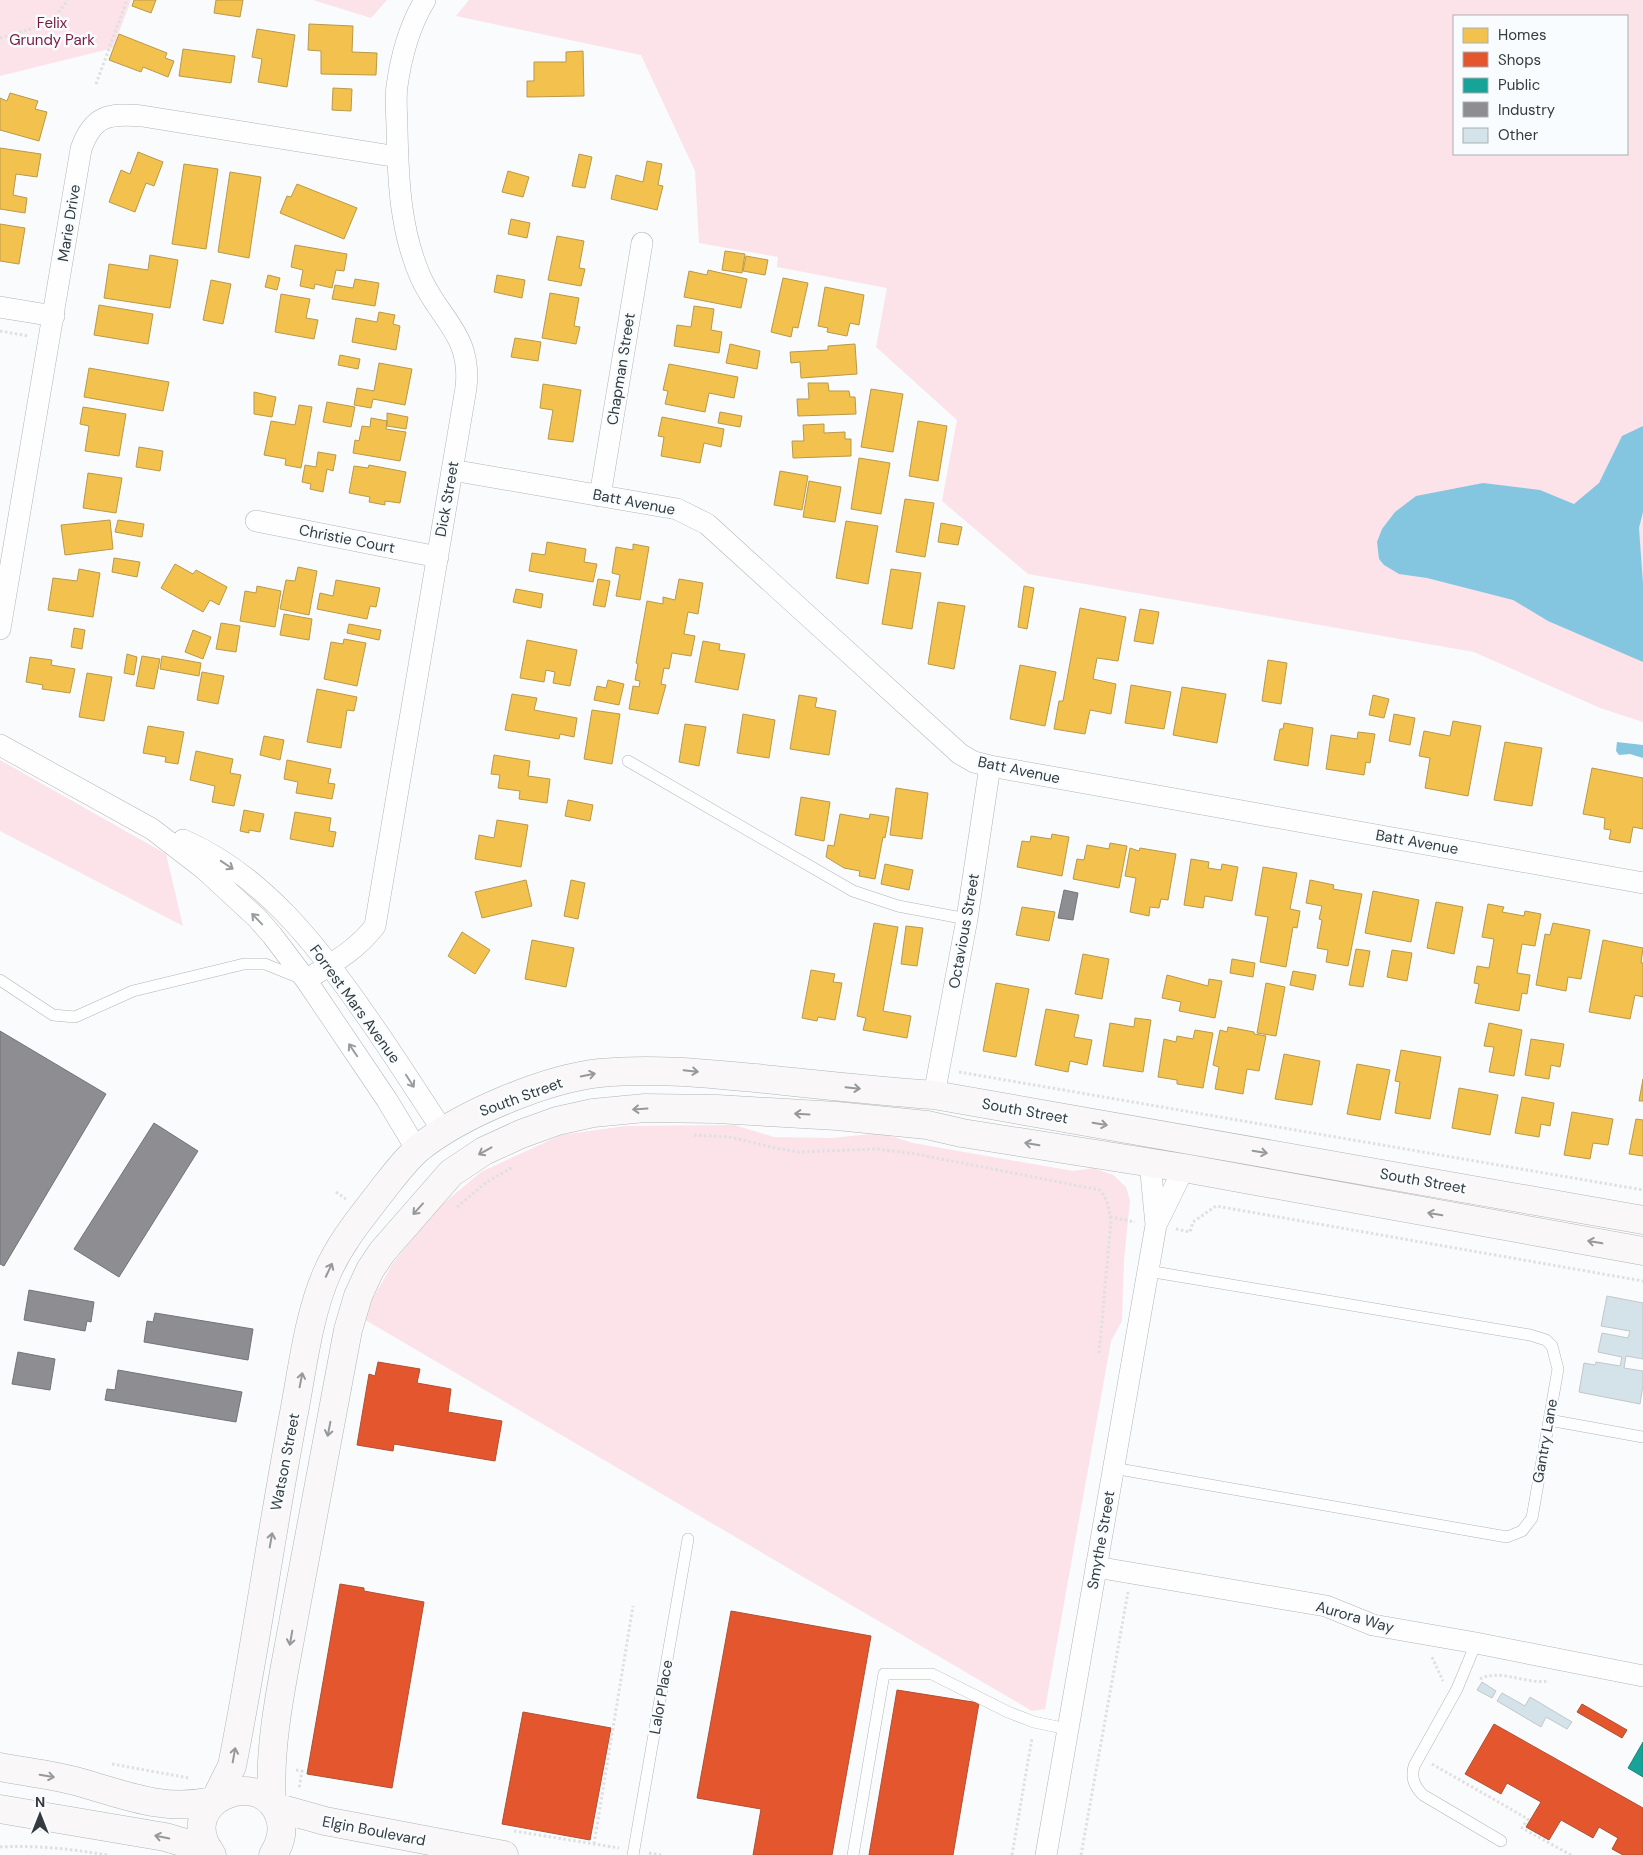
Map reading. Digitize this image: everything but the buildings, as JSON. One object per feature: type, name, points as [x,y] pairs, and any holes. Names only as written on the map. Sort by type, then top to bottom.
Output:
[{"type":"street","name":"Dick Street","points":[[306,980],[361,943],[375,926],[468,374],[466,358],[460,341],[422,279],[408,242],[398,182],[397,87],[410,30],[425,0]]},
{"type":"street","name":"Marie Drive","points":[[0,629],[81,149],[85,139],[96,124],[110,115],[142,116],[398,156]]},
{"type":"street","name":"Chapman Street","points":[[600,496],[642,243]]},
{"type":"street","points":[[0,307],[54,316]]},
{"type":"street","name":"Batt Avenue","points":[[452,470],[677,509],[707,524],[960,754],[974,762],[1643,883]]},
{"type":"street","name":"Christie Court","points":[[256,521],[438,557]]},
{"type":"street","name":"Forrest Mars Avenue","points":[[0,745],[152,828],[203,850],[244,877],[273,902],[330,965],[443,1131]]},
{"type":"street","name":"Octavious Street","points":[[934,1095],[967,919],[990,766]]},
{"type":"street","name":"Forrest Mars Avenue","points":[[152,828],[204,868],[272,935],[306,980],[387,1100],[417,1150]]},
{"type":"street","name":"South Street","points":[[417,1150],[443,1131],[466,1118],[557,1082],[598,1073],[683,1071],[934,1095],[1643,1220]]},
{"type":"street","points":[[927,1125],[934,1095]]},
{"type":"street","name":"South Street","points":[[451,1173],[484,1151],[521,1134],[557,1121],[593,1113],[645,1108],[837,1116],[927,1125],[962,1133],[1150,1162],[1643,1251]]},
{"type":"street","points":[[443,1131],[451,1173]]},
{"type":"street","points":[[1150,1162],[1171,1136],[1184,1168]]},
{"type":"street","points":[[417,1150],[451,1173]]},
{"type":"street","name":"Watson Street","points":[[211,1853],[204,1840],[202,1823],[206,1812],[214,1801],[232,1766],[280,1488],[313,1316],[326,1275],[336,1254],[365,1212],[417,1150]]},
{"type":"street","name":"Smythe Street","points":[[1046,1855],[1156,1225],[1150,1162]]},
{"type":"street","name":"Smythe Street","points":[[1156,1225],[1184,1168]]},
{"type":"street","points":[[273,1855],[279,1846],[282,1832],[280,1819],[273,1805],[271,1767],[283,1682],[348,1330],[358,1296],[370,1270],[382,1252],[451,1173]]},
{"type":"street","points":[[313,1316],[348,1330]]},
{"type":"street","points":[[280,1488],[317,1491]]},
{"type":"street","name":"Aurora Way","points":[[1096,1567],[1326,1606],[1373,1625],[1643,1676]]},
{"type":"street","points":[[0,1767],[67,1779],[157,1804],[185,1806],[214,1801]]},
{"type":"street","name":"Elgin Boulevard","points":[[214,1801],[234,1791],[247,1791],[264,1797],[273,1805],[325,1822],[504,1855]]},
{"type":"street","points":[[0,1809],[170,1838],[211,1853]]},
{"type":"lane","points":[[628,761],[853,891],[898,906],[967,919]]},
{"type":"lane","points":[[0,980],[53,1015],[75,1017],[133,991],[244,964],[265,964],[306,980]]},
{"type":"lane","name":"Gantry Lane","points":[[1113,1468],[1507,1537],[1522,1531],[1532,1518],[1558,1369],[1555,1353],[1546,1340],[1530,1335],[1148,1271]]},
{"type":"lane","points":[[1549,1420],[1643,1437]]},
{"type":"lane","name":"Lalor Place","points":[[633,1855],[688,1539]]},
{"type":"lane","points":[[1476,1643],[1457,1689],[1414,1766],[1413,1780],[1416,1788],[1422,1795],[1501,1842]]},
{"type":"lane","points":[[853,1855],[884,1674],[932,1674],[1008,1712],[1034,1722],[1068,1729]]},
{"type":"path","points":[[0,38],[36,28],[53,19],[68,0]]},
{"type":"path","points":[[96,84],[127,0]]},
{"type":"path","points":[[0,331],[28,336]]},
{"type":"path","points":[[939,1068],[1643,1190]]},
{"type":"path","points":[[693,1135],[730,1137],[799,1152],[877,1150],[916,1154],[1100,1190],[1109,1207],[1110,1221],[1099,1354]]},
{"type":"path","points":[[451,1211],[487,1182],[516,1165]]},
{"type":"path","points":[[1156,1225],[1190,1232],[1192,1222],[1216,1206],[1643,1281]]},
{"type":"path","points":[[1082,1855],[1129,1589]]},
{"type":"path","points":[[594,1844],[633,1606]]},
{"type":"path","points":[[1430,1653],[1442,1680],[1469,1696],[1477,1680],[1488,1675],[1536,1682],[1556,1678]]},
{"type":"path","points":[[1012,1855],[1034,1722]]},
{"type":"path","points":[[106,1763],[193,1779]]},
{"type":"path","points":[[1431,1763],[1528,1819],[1522,1828],[1572,1855]]},
{"type":"path","points":[[271,1767],[302,1771],[299,1789],[306,1791]]},
{"type":"path","points":[[0,1847],[69,1848],[107,1855]]},
{"type":"green space","name":"Felix Grundy Park","points":[[0,0],[131,0],[113,48],[0,76]]},
{"type":"green space","points":[[313,0],[387,0],[371,18]]},
{"type":"green space","points":[[469,0],[1643,0],[1643,722],[1600,708],[1474,652],[1028,574],[942,501],[957,420],[876,347],[887,288],[777,267],[778,257],[699,243],[695,171],[641,55],[456,16]]},
{"type":"green space","points":[[0,760],[166,854],[183,926],[0,831]]},
{"type":"green space","points":[[734,1125],[774,1137],[832,1138],[881,1133],[913,1143],[1073,1171],[1093,1168],[1113,1175],[1126,1187],[1130,1201],[1124,1259],[1122,1321],[1111,1341],[1045,1709],[1032,1711],[362,1318],[393,1263],[438,1208],[481,1172],[561,1135],[625,1126]]},
{"type":"water","points":[[1643,426],[1643,512],[1639,528],[1643,584],[1643,662],[1548,621],[1513,600],[1427,578],[1399,574],[1384,565],[1379,559],[1377,542],[1382,529],[1395,512],[1416,496],[1483,483],[1540,490],[1574,504],[1599,483],[1622,436]]},
{"type":"water","points":[[1617,742],[1643,745],[1643,758],[1630,754],[1619,755],[1616,751]]}]
